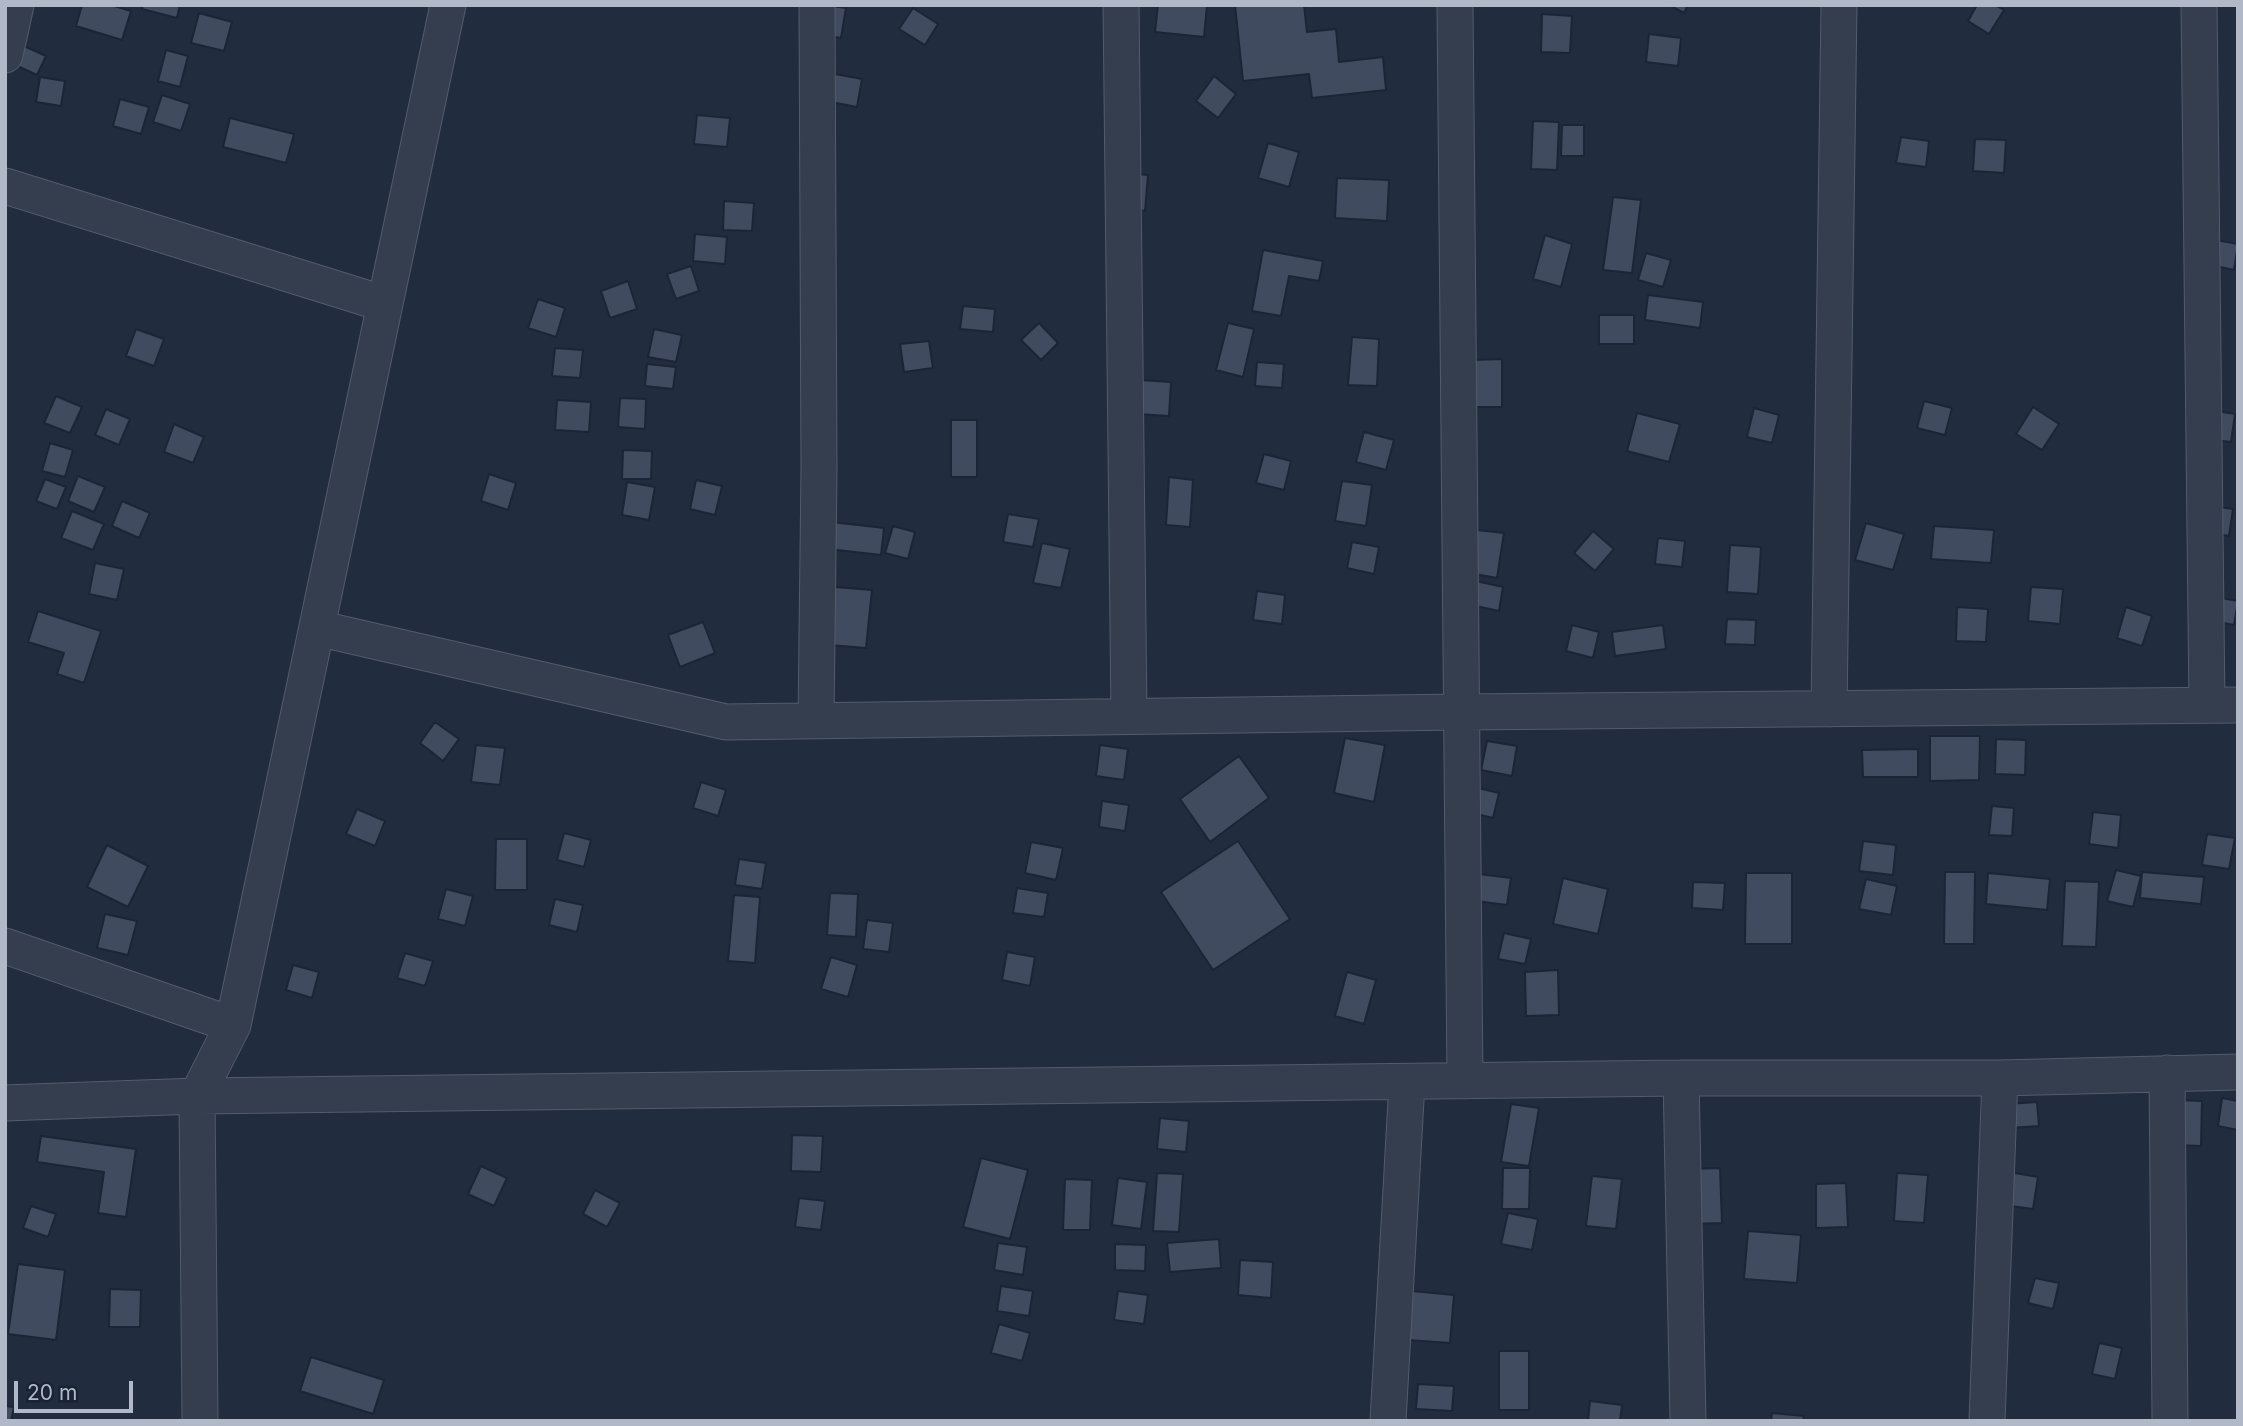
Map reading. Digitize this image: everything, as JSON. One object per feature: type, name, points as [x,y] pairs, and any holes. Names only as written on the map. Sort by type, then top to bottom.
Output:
[{"type":"street","points":[[5,55],[16,5]]},
{"type":"street","points":[[200,1421],[197,1096],[233,1025],[448,5]]},
{"type":"street","points":[[816,720],[819,469],[817,5]]},
{"type":"street","points":[[1121,5],[1129,716]]},
{"type":"street","points":[[1455,5],[1465,1081]]},
{"type":"street","points":[[1829,709],[1839,5]]},
{"type":"street","points":[[317,628],[726,722],[2223,705],[2199,5]]},
{"type":"street","points":[[5,186],[385,304]]},
{"type":"street","points":[[5,946],[233,1025]]},
{"type":"street","points":[[5,1103],[197,1096],[1681,1078],[2000,1078],[2238,1072]]},
{"type":"street","points":[[2167,1073],[2170,1421]]},
{"type":"street","points":[[1681,1078],[1688,1421]]},
{"type":"street","points":[[1987,1421],[2000,1078]]},
{"type":"street","points":[[1388,1421],[1407,1082]]},
{"type":"building","points":[[82,5],[111,5],[131,11],[122,40],[76,26]]},
{"type":"building","points":[[143,5],[180,5],[177,18],[142,9]]},
{"type":"building","points":[[824,5],[846,8],[841,38],[812,34]]},
{"type":"building","points":[[1158,5],[1207,5],[1204,37],[1155,32]]},
{"type":"building","points":[[1235,5],[1304,5],[1307,32],[1336,29],[1339,62],[1383,57],[1386,90],[1312,98],[1309,74],[1243,81]]},
{"type":"building","points":[[1669,5],[1688,5],[1684,13]]},
{"type":"building","points":[[1977,5],[1995,5],[2004,10],[1989,34],[1968,21]]},
{"type":"building","points":[[913,8],[938,24],[925,45],[899,29]]},
{"type":"building","points":[[199,13],[232,22],[224,51],[191,43]]},
{"type":"building","points":[[1542,14],[1572,16],[1570,53],[1541,52]]},
{"type":"building","points":[[1649,34],[1681,38],[1678,66],[1646,62]]},
{"type":"building","points":[[22,45],[46,56],[37,75],[13,64]]},
{"type":"building","points":[[166,50],[188,56],[180,87],[158,81]]},
{"type":"building","points":[[835,74],[862,79],[857,107],[831,102]]},
{"type":"building","points":[[1214,76],[1236,94],[1218,118],[1196,101]]},
{"type":"building","points":[[40,77],[65,81],[61,106],[36,102]]},
{"type":"building","points":[[162,95],[190,104],[181,131],[153,122]]},
{"type":"building","points":[[120,99],[149,107],[141,134],[113,126]]},
{"type":"building","points":[[697,115],[730,118],[727,147],[694,144]]},
{"type":"building","points":[[230,118],[294,134],[286,163],[223,147]]},
{"type":"building","points":[[1533,121],[1559,122],[1557,170],[1531,169]]},
{"type":"building","points":[[1562,125],[1584,125],[1584,156],[1561,156]]},
{"type":"building","points":[[1901,137],[1929,141],[1926,167],[1896,163]]},
{"type":"building","points":[[1975,139],[2006,140],[2004,173],[1973,171]]},
{"type":"building","points":[[1268,143],[1299,152],[1289,187],[1258,178]]},
{"type":"building","points":[[1121,173],[1148,175],[1145,211],[1118,208]]},
{"type":"building","points":[[1337,178],[1389,180],[1387,221],[1335,218]]},
{"type":"building","points":[[1613,197],[1641,200],[1632,273],[1603,270]]},
{"type":"building","points":[[724,201],[754,203],[752,231],[723,230]]},
{"type":"building","points":[[695,234],[727,237],[725,264],[693,261]]},
{"type":"building","points":[[1545,235],[1572,244],[1561,287],[1533,279]]},
{"type":"building","points":[[2211,239],[2238,244],[2234,270],[2206,264]]},
{"type":"building","points":[[1263,250],[1323,261],[1319,281],[1289,276],[1281,316],[1252,311]]},
{"type":"building","points":[[1646,253],[1671,260],[1663,287],[1638,280]]},
{"type":"building","points":[[691,266],[699,291],[676,299],[667,274]]},
{"type":"building","points":[[628,281],[637,309],[610,318],[601,291]]},
{"type":"building","points":[[1648,295],[1703,302],[1700,328],[1645,320]]},
{"type":"building","points":[[538,299],[565,308],[556,337],[528,328]]},
{"type":"building","points":[[963,306],[995,309],[993,332],[960,329]]},
{"type":"building","points":[[1599,315],[1634,315],[1634,344],[1599,344]]},
{"type":"building","points":[[1039,323],[1058,343],[1041,360],[1021,340]]},
{"type":"building","points":[[1228,323],[1254,329],[1243,377],[1216,370]]},
{"type":"building","points":[[136,329],[164,339],[154,366],[126,356]]},
{"type":"building","points":[[654,329],[682,335],[676,362],[648,357]]},
{"type":"building","points":[[1352,337],[1379,339],[1377,386],[1348,385]]},
{"type":"building","points":[[929,341],[933,368],[904,372],[900,344]]},
{"type":"building","points":[[555,348],[583,350],[580,378],[552,376]]},
{"type":"building","points":[[1502,359],[1502,407],[1474,407],[1473,360]]},
{"type":"building","points":[[1257,362],[1284,364],[1282,388],[1255,386]]},
{"type":"building","points":[[647,364],[676,367],[673,389],[645,386]]},
{"type":"building","points":[[1124,379],[1171,382],[1169,416],[1122,413]]},
{"type":"building","points":[[56,396],[82,407],[70,433],[44,423]]},
{"type":"building","points":[[620,398],[646,399],[645,429],[618,427]]},
{"type":"building","points":[[557,400],[591,402],[589,432],[555,430]]},
{"type":"building","points":[[1924,401],[1952,408],[1945,435],[1917,428]]},
{"type":"building","points":[[2033,407],[2059,424],[2042,450],[2016,434]]},
{"type":"building","points":[[1754,408],[1779,415],[1772,443],[1747,437]]},
{"type":"building","points":[[106,409],[130,419],[119,445],[95,435]]},
{"type":"building","points":[[2210,410],[2235,414],[2231,442],[2206,439]]},
{"type":"building","points":[[1637,413],[1680,424],[1669,462],[1627,451]]},
{"type":"building","points":[[951,420],[977,420],[977,477],[951,477]]},
{"type":"building","points":[[174,424],[204,437],[193,463],[164,452]]},
{"type":"building","points":[[1364,432],[1394,440],[1386,470],[1356,462]]},
{"type":"building","points":[[50,443],[73,450],[65,477],[42,471]]},
{"type":"building","points":[[623,450],[652,451],[651,479],[622,479]]},
{"type":"building","points":[[1264,454],[1291,461],[1284,490],[1256,483]]},
{"type":"building","points":[[489,474],[516,483],[508,510],[481,501]]},
{"type":"building","points":[[78,476],[105,487],[94,512],[68,501]]},
{"type":"building","points":[[1169,477],[1193,480],[1190,527],[1166,525]]},
{"type":"building","points":[[45,479],[66,487],[57,509],[36,501]]},
{"type":"building","points":[[696,480],[722,486],[715,515],[690,509]]},
{"type":"building","points":[[1342,481],[1372,485],[1366,526],[1335,521]]},
{"type":"building","points":[[627,482],[655,487],[649,520],[622,515]]},
{"type":"building","points":[[122,501],[150,513],[139,538],[112,526]]},
{"type":"building","points":[[2206,505],[2233,509],[2229,536],[2203,532]]},
{"type":"building","points":[[72,511],[104,524],[93,550],[61,538]]},
{"type":"building","points":[[1008,514],[1039,519],[1033,547],[1003,542]]},
{"type":"building","points":[[814,520],[884,528],[881,555],[811,547]]},
{"type":"building","points":[[1866,523],[1904,534],[1893,570],[1855,560]]},
{"type":"building","points":[[893,526],[915,532],[908,559],[885,553]]},
{"type":"building","points":[[1934,526],[1994,530],[1991,563],[1931,559]]},
{"type":"building","points":[[1477,530],[1504,533],[1497,578],[1470,573]]},
{"type":"building","points":[[1593,531],[1614,549],[1595,571],[1574,553]]},
{"type":"building","points":[[1658,538],[1685,541],[1682,567],[1655,564]]},
{"type":"building","points":[[1352,542],[1379,547],[1374,574],[1347,568]]},
{"type":"building","points":[[1042,543],[1070,549],[1061,588],[1033,583]]},
{"type":"building","points":[[1730,545],[1761,547],[1758,594],[1727,592]]},
{"type":"building","points":[[95,563],[124,569],[117,600],[89,594]]},
{"type":"building","points":[[1476,581],[1503,587],[1499,611],[1471,605]]},
{"type":"building","points":[[823,586],[872,590],[866,648],[817,644]]},
{"type":"building","points":[[2031,587],[2063,589],[2060,624],[2028,621]]},
{"type":"building","points":[[1257,591],[1285,595],[1282,624],[1253,620]]},
{"type":"building","points":[[2210,596],[2238,601],[2234,625],[2206,620]]},
{"type":"building","points":[[1957,607],[1988,609],[1986,642],[1956,641]]},
{"type":"building","points":[[2126,607],[2152,616],[2142,646],[2117,638]]},
{"type":"building","points":[[38,611],[101,631],[84,683],[57,674],[64,653],[28,642]]},
{"type":"building","points":[[1727,619],[1756,620],[1755,645],[1725,644]]},
{"type":"building","points":[[703,622],[715,653],[680,667],[668,635]]},
{"type":"building","points":[[1572,625],[1599,632],[1593,658],[1566,651]]},
{"type":"building","points":[[1663,625],[1666,649],[1615,656],[1612,632]]},
{"type":"building","points":[[435,722],[459,739],[443,761],[420,743]]},
{"type":"building","points":[[1930,736],[1980,736],[1979,780],[1930,781]]},
{"type":"building","points":[[1345,738],[1385,745],[1374,802],[1334,793]]},
{"type":"building","points":[[1996,739],[2026,740],[2025,775],[1995,774]]},
{"type":"building","points":[[1487,741],[1517,746],[1512,776],[1481,770]]},
{"type":"building","points":[[476,745],[505,748],[500,785],[471,782]]},
{"type":"building","points":[[1100,745],[1128,749],[1124,780],[1096,776]]},
{"type":"building","points":[[1918,749],[1918,777],[1863,777],[1862,750]]},
{"type":"building","points":[[1239,756],[1269,798],[1210,842],[1180,799]]},
{"type":"building","points":[[701,782],[726,790],[718,816],[693,808]]},
{"type":"building","points":[[1474,787],[1499,793],[1493,818],[1468,812]]},
{"type":"building","points":[[1102,801],[1129,805],[1125,831],[1099,827]]},
{"type":"building","points":[[1992,806],[2014,808],[2012,836],[1989,835]]},
{"type":"building","points":[[357,809],[385,821],[375,846],[346,834]]},
{"type":"building","points":[[2093,812],[2121,815],[2118,848],[2089,844]]},
{"type":"building","points":[[564,833],[591,840],[584,867],[557,860]]},
{"type":"building","points":[[2207,834],[2235,838],[2229,869],[2202,865]]},
{"type":"building","points":[[496,839],[527,839],[527,890],[495,890]]},
{"type":"building","points":[[1238,841],[1290,919],[1213,970],[1161,892]]},
{"type":"building","points":[[1863,841],[1896,845],[1893,875],[1859,871]]},
{"type":"building","points":[[1031,842],[1063,848],[1056,880],[1025,873]]},
{"type":"building","points":[[107,845],[148,866],[128,907],[87,887]]},
{"type":"building","points":[[739,859],[766,863],[762,889],[735,885]]},
{"type":"building","points":[[2116,870],[2141,876],[2133,907],[2107,901]]},
{"type":"building","points":[[1945,872],[1975,872],[1974,944],[1944,944]]},
{"type":"building","points":[[2142,872],[2204,877],[2201,904],[2140,898]]},
{"type":"building","points":[[1746,873],[1792,873],[1792,944],[1745,944]]},
{"type":"building","points":[[1988,873],[2050,879],[2047,910],[1986,904]]},
{"type":"building","points":[[1479,874],[1511,878],[1507,905],[1476,901]]},
{"type":"building","points":[[1563,878],[1608,889],[1598,934],[1553,924]]},
{"type":"building","points":[[1866,879],[1897,886],[1891,915],[1859,909]]},
{"type":"building","points":[[2065,881],[2099,882],[2096,947],[2062,946]]},
{"type":"building","points":[[1693,882],[1725,883],[1723,910],[1692,908]]},
{"type":"building","points":[[1017,888],[1048,893],[1044,917],[1013,913]]},
{"type":"building","points":[[446,889],[473,896],[465,926],[438,919]]},
{"type":"building","points":[[830,893],[858,894],[856,937],[827,935]]},
{"type":"building","points":[[734,895],[760,897],[755,963],[728,961]]},
{"type":"building","points":[[555,899],[583,905],[577,932],[549,925]]},
{"type":"building","points":[[105,914],[137,921],[128,955],[97,948]]},
{"type":"building","points":[[867,920],[893,923],[889,952],[863,949]]},
{"type":"building","points":[[1504,933],[1531,939],[1525,964],[1498,959]]},
{"type":"building","points":[[1007,952],[1035,957],[1030,986],[1002,980]]},
{"type":"building","points":[[405,953],[433,961],[425,986],[397,978]]},
{"type":"building","points":[[831,957],[857,965],[848,997],[821,989]]},
{"type":"building","points":[[293,965],[319,972],[312,998],[286,990]]},
{"type":"building","points":[[1558,970],[1559,1015],[1526,1016],[1525,972]]},
{"type":"building","points":[[1347,972],[1376,980],[1364,1024],[1335,1016]]},
{"type":"building","points":[[2222,1098],[2238,1101],[2238,1130],[2218,1126]]},
{"type":"building","points":[[2177,1100],[2202,1101],[2201,1146],[2176,1145]]},
{"type":"building","points":[[2037,1102],[2039,1126],[2009,1128],[2007,1104]]},
{"type":"building","points":[[1511,1104],[1539,1108],[1529,1166],[1501,1162]]},
{"type":"building","points":[[1160,1118],[1189,1121],[1186,1152],[1157,1149]]},
{"type":"building","points":[[792,1135],[823,1136],[821,1172],[791,1171]]},
{"type":"building","points":[[41,1136],[136,1149],[126,1217],[98,1213],[104,1172],[37,1162]]},
{"type":"building","points":[[981,1158],[1028,1170],[1010,1239],[963,1227]]},
{"type":"building","points":[[481,1166],[507,1178],[494,1206],[468,1194]]},
{"type":"building","points":[[1503,1168],[1530,1168],[1529,1209],[1502,1209]]},
{"type":"building","points":[[1720,1168],[1722,1223],[1690,1224],[1689,1169]]},
{"type":"building","points":[[2009,1172],[2038,1177],[2033,1209],[2003,1205]]},
{"type":"building","points":[[1157,1173],[1183,1174],[1179,1232],[1153,1231]]},
{"type":"building","points":[[1897,1173],[1928,1175],[1924,1223],[1894,1221]]},
{"type":"building","points":[[1592,1176],[1622,1179],[1616,1229],[1586,1226]]},
{"type":"building","points":[[1118,1178],[1147,1182],[1141,1229],[1112,1225]]},
{"type":"building","points":[[1065,1179],[1092,1180],[1090,1230],[1063,1230]]},
{"type":"building","points":[[1846,1183],[1848,1227],[1816,1228],[1816,1184]]},
{"type":"building","points":[[595,1190],[620,1203],[607,1227],[583,1214]]},
{"type":"building","points":[[799,1198],[825,1201],[821,1230],[795,1227]]},
{"type":"building","points":[[31,1206],[56,1214],[48,1237],[23,1228]]},
{"type":"building","points":[[1508,1213],[1538,1219],[1532,1250],[1501,1244]]},
{"type":"building","points":[[1748,1231],[1801,1235],[1797,1283],[1744,1279]]},
{"type":"building","points":[[1219,1239],[1221,1268],[1170,1272],[1167,1243]]},
{"type":"building","points":[[998,1243],[1027,1247],[1023,1275],[994,1270]]},
{"type":"building","points":[[1115,1244],[1146,1245],[1145,1271],[1115,1270]]},
{"type":"building","points":[[1240,1260],[1273,1262],[1271,1298],[1238,1295]]},
{"type":"building","points":[[18,1264],[65,1270],[56,1340],[8,1334]]},
{"type":"building","points":[[2035,1278],[2059,1283],[2053,1309],[2028,1303]]},
{"type":"building","points":[[1001,1286],[1033,1291],[1029,1316],[997,1311]]},
{"type":"building","points":[[110,1289],[141,1290],[140,1327],[109,1327]]},
{"type":"building","points":[[1118,1291],[1148,1295],[1144,1324],[1114,1320]]},
{"type":"building","points":[[1412,1291],[1454,1295],[1450,1343],[1408,1340]]},
{"type":"building","points":[[999,1324],[1030,1333],[1022,1361],[991,1353]]},
{"type":"building","points":[[2099,1343],[2122,1348],[2115,1379],[2092,1374]]},
{"type":"building","points":[[1499,1351],[1529,1351],[1529,1410],[1499,1410]]},
{"type":"building","points":[[311,1357],[384,1380],[373,1414],[300,1391]]},
{"type":"building","points":[[1418,1384],[1454,1386],[1452,1411],[1416,1409]]},
{"type":"building","points":[[1590,1401],[1622,1405],[1620,1421],[1588,1421]]},
{"type":"building","points":[[5,1406],[14,1407],[11,1421],[5,1421]]},
{"type":"building","points":[[1772,1413],[1804,1416],[1803,1421],[1771,1421]]}]
